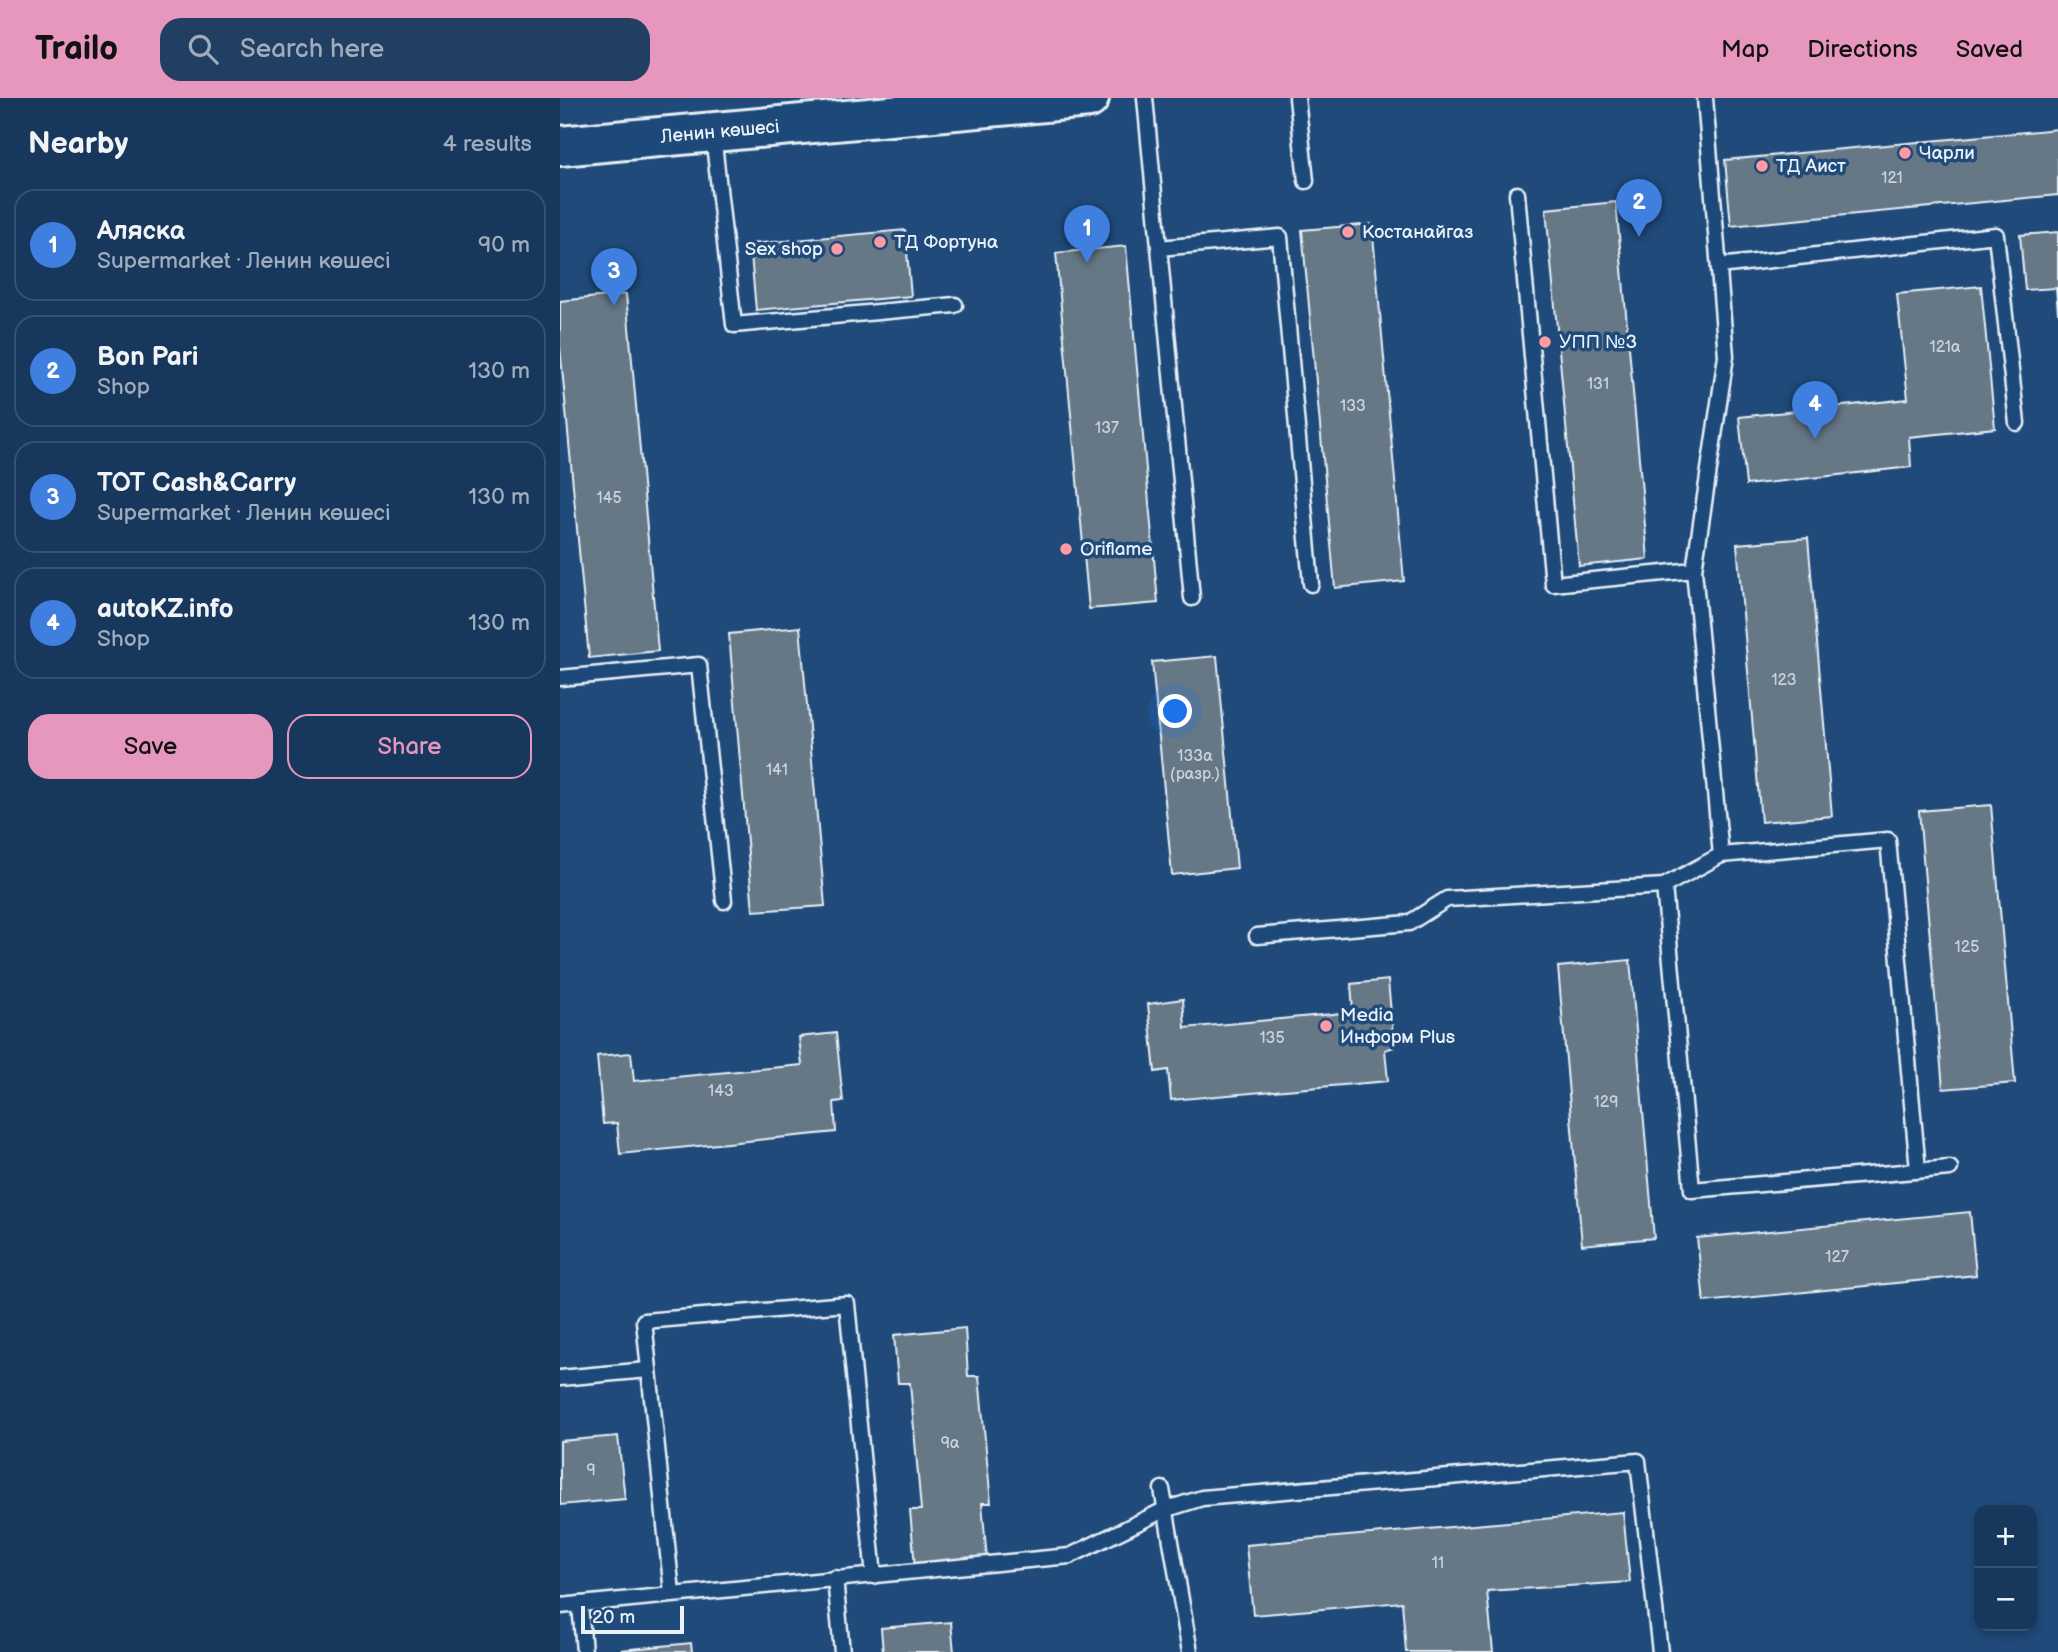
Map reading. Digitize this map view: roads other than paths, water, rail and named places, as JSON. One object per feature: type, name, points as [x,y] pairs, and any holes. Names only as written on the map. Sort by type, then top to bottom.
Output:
[{"type":"main road","name":"Ленин көшесі","points":[[560,146],[978,103],[1089,98]]},
{"type":"lane","points":[[1145,98],[1192,598]]},
{"type":"lane","points":[[1297,98],[1306,180]]},
{"type":"lane","points":[[1705,98],[1726,356],[1694,570],[1721,855]]},
{"type":"lane","points":[[713,132],[734,325],[955,305]]},
{"type":"lane","points":[[1517,194],[1553,584],[1694,570]]},
{"type":"lane","points":[[1719,266],[1996,235],[2017,423]]},
{"type":"lane","points":[[1159,248],[1280,237],[1311,584]]},
{"type":"lane","points":[[560,678],[699,664],[724,901]]},
{"type":"lane","points":[[1257,936],[1409,923],[1447,899],[1664,886],[1721,855],[1888,840],[1918,1170]]},
{"type":"lane","points":[[1664,886],[1692,1190],[1950,1168]]},
{"type":"lane","points":[[672,1593],[644,1321],[847,1304],[874,1576]]},
{"type":"lane","points":[[560,1378],[648,1370]]},
{"type":"lane","points":[[560,1606],[1070,1556],[1164,1510],[1202,1498],[1638,1461],[1660,1652]]},
{"type":"lane","points":[[1162,1489],[1190,1652]]},
{"type":"lane","points":[[835,1578],[842,1652]]},
{"type":"lane","points":[[580,1604],[584,1652]]},
{"type":"place","name":"Чарли","points":[[1905,153]]},
{"type":"place","name":"ТД Аист","points":[[1762,166]]},
{"type":"place","name":"Костанайгаз","points":[[1348,232]]},
{"type":"place","name":"Bon Pari","points":[[1639,237]]},
{"type":"place","name":"ТД Фортуна","points":[[880,242]]},
{"type":"place","name":"Sex shop","points":[[837,249]]},
{"type":"place","name":"Аляска","points":[[1087,263]]},
{"type":"place","name":"ТОТ Cash&Carry","points":[[614,306]]},
{"type":"place","name":"УПП №3","points":[[1545,342]]},
{"type":"place","name":"autoKZ.info","points":[[1815,439]]},
{"type":"place","name":"Oriflame","points":[[1066,549]]},
{"type":"place","name":"Media Информ Plus","points":[[1326,1026]]}]
